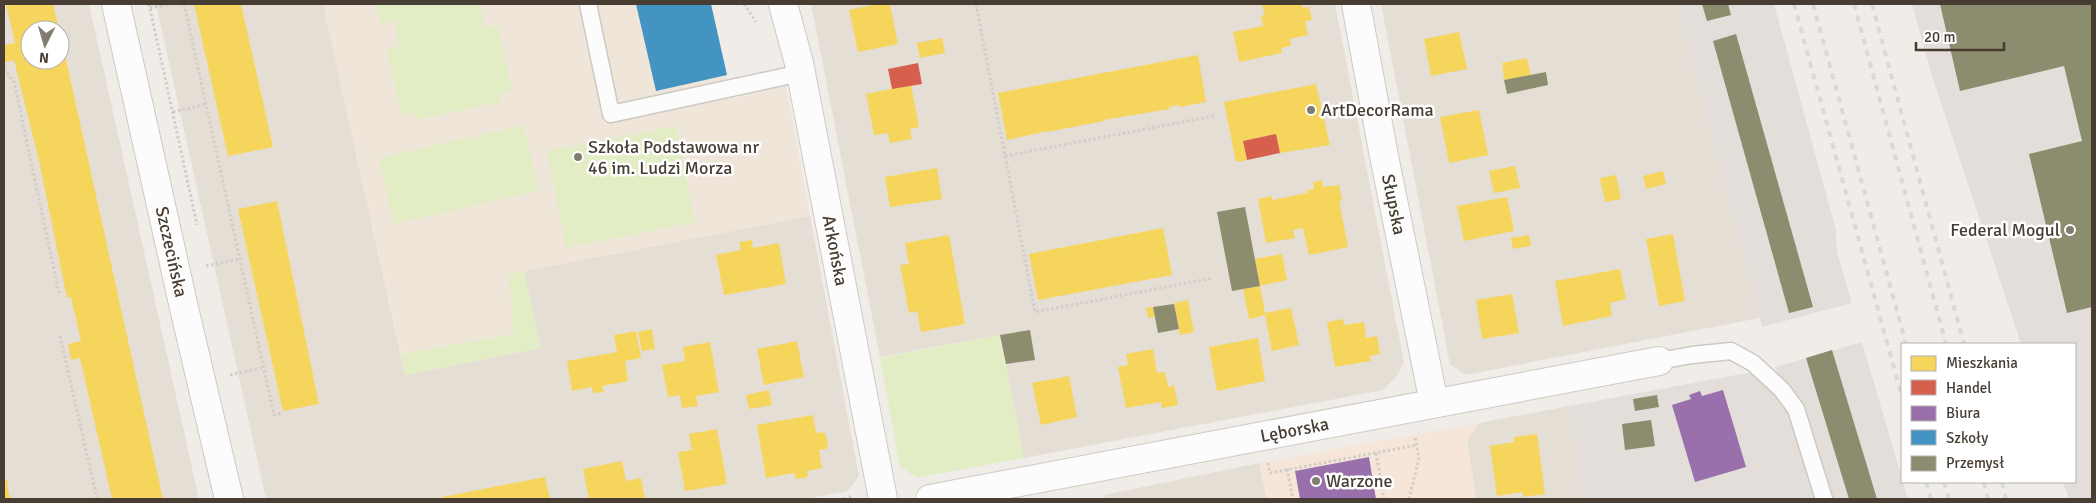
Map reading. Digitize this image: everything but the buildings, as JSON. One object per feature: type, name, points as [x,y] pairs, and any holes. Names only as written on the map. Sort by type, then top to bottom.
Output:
[{"type":"street","name":"Szczecińska","points":[[116,4],[229,499]]},
{"type":"street","name":"Arkońska","points":[[784,4],[801,73],[883,499]]},
{"type":"street","name":"Słupska","points":[[1356,4],[1434,403]]},
{"type":"street","name":"Lęborska","points":[[930,499],[1659,361]]},
{"type":"lane","points":[[588,4],[611,114],[801,73]]},
{"type":"lane","points":[[1659,361],[1731,351],[1753,363],[1782,390],[1796,409],[1824,499]]},
{"type":"path","points":[[150,8],[171,4]]},
{"type":"path","points":[[184,4],[274,415],[282,413]]},
{"type":"path","points":[[976,4],[1035,312],[1213,278]]},
{"type":"path","points":[[4,69],[14,82],[59,294]]},
{"type":"path","points":[[173,112],[206,104]]},
{"type":"path","points":[[1005,156],[1214,116]]},
{"type":"path","points":[[206,266],[240,259]]},
{"type":"path","points":[[60,336],[97,499]]},
{"type":"path","points":[[229,375],[264,367]]},
{"type":"path","points":[[1408,499],[1419,458],[1415,436]]},
{"type":"path","points":[[1267,453],[1270,473],[1417,445]]},
{"type":"path","points":[[1376,453],[1384,499]]},
{"type":"path","points":[[1287,469],[1293,499]]},
{"type":"shaded area","points":[[4,4],[89,4],[199,499],[4,499]]},
{"type":"shaded area","points":[[156,4],[323,4],[405,375],[541,348],[524,271],[810,216],[859,476],[848,491],[805,499],[266,499]]},
{"type":"shaded area","name":"Szkoła Podstawowa nr 46 im. Ludzi Morza","points":[[323,4],[711,4],[732,99],[786,86],[810,216],[510,274],[514,334],[401,354]]},
{"type":"shaded area","points":[[811,4],[1335,4],[1404,363],[1397,376],[1383,390],[1024,458],[1000,335],[880,357]]},
{"type":"shaded area","points":[[1381,4],[1677,4],[1760,318],[1465,375],[1450,364]]},
{"type":"shaded area","points":[[1677,4],[1774,4],[1836,230],[1837,252],[1852,303],[1762,327]]},
{"type":"shaded area","points":[[1912,4],[2092,4],[2092,499],[2069,499],[2063,483],[2076,483],[2076,343],[2021,343],[1932,76]]},
{"type":"shaded area","points":[[1862,342],[1901,475],[1901,483],[1903,483],[1908,499],[1582,499],[1569,406],[1752,372],[1781,381],[1775,367]]},
{"type":"shaded area","points":[[1569,406],[1582,499],[1476,499],[1467,439],[1479,423]]},
{"type":"shaded area","points":[[1479,423],[1467,439],[1476,499],[1267,499],[1259,463]]},
{"type":"shaded area","points":[[1259,463],[1267,499],[1105,499],[1104,495]]},
{"type":"green space","points":[[376,4],[480,4],[485,28],[498,26],[512,91],[499,94],[501,102],[415,120],[413,112],[401,114],[387,50],[399,47],[394,21],[381,24]]},
{"type":"green space","points":[[524,125],[539,191],[394,224],[379,158]]},
{"type":"green space","points":[[676,126],[695,222],[566,248],[547,151]]},
{"type":"green space","points":[[524,271],[541,348],[405,375],[401,354],[514,334],[509,274]]},
{"type":"green space","points":[[1000,335],[1024,458],[917,478],[900,467],[880,358]]},
{"type":"railway","points":[[1794,4],[1901,393]]},
{"type":"railway","points":[[1813,4],[1906,343]]},
{"type":"railway","points":[[1854,4],[1946,343]]},
{"type":"railway","points":[[1872,4],[1964,343]]},
{"type":"railway","points":[[1926,483],[1931,499]]},
{"type":"railway","points":[[1944,483],[1949,499]]},
{"type":"railway","points":[[1984,483],[1988,499]]},
{"type":"railway","points":[[2002,483],[2006,499]]},
{"type":"place","name":"ArtDecorRama","points":[[1311,110]]},
{"type":"place","name":"Szkoła Podstawowa nr 46 im. Ludzi Morza","points":[[578,157]]},
{"type":"place","name":"Federal Mogul","points":[[2070,230]]},
{"type":"place","name":"Warzone","points":[[1316,481]]}]
